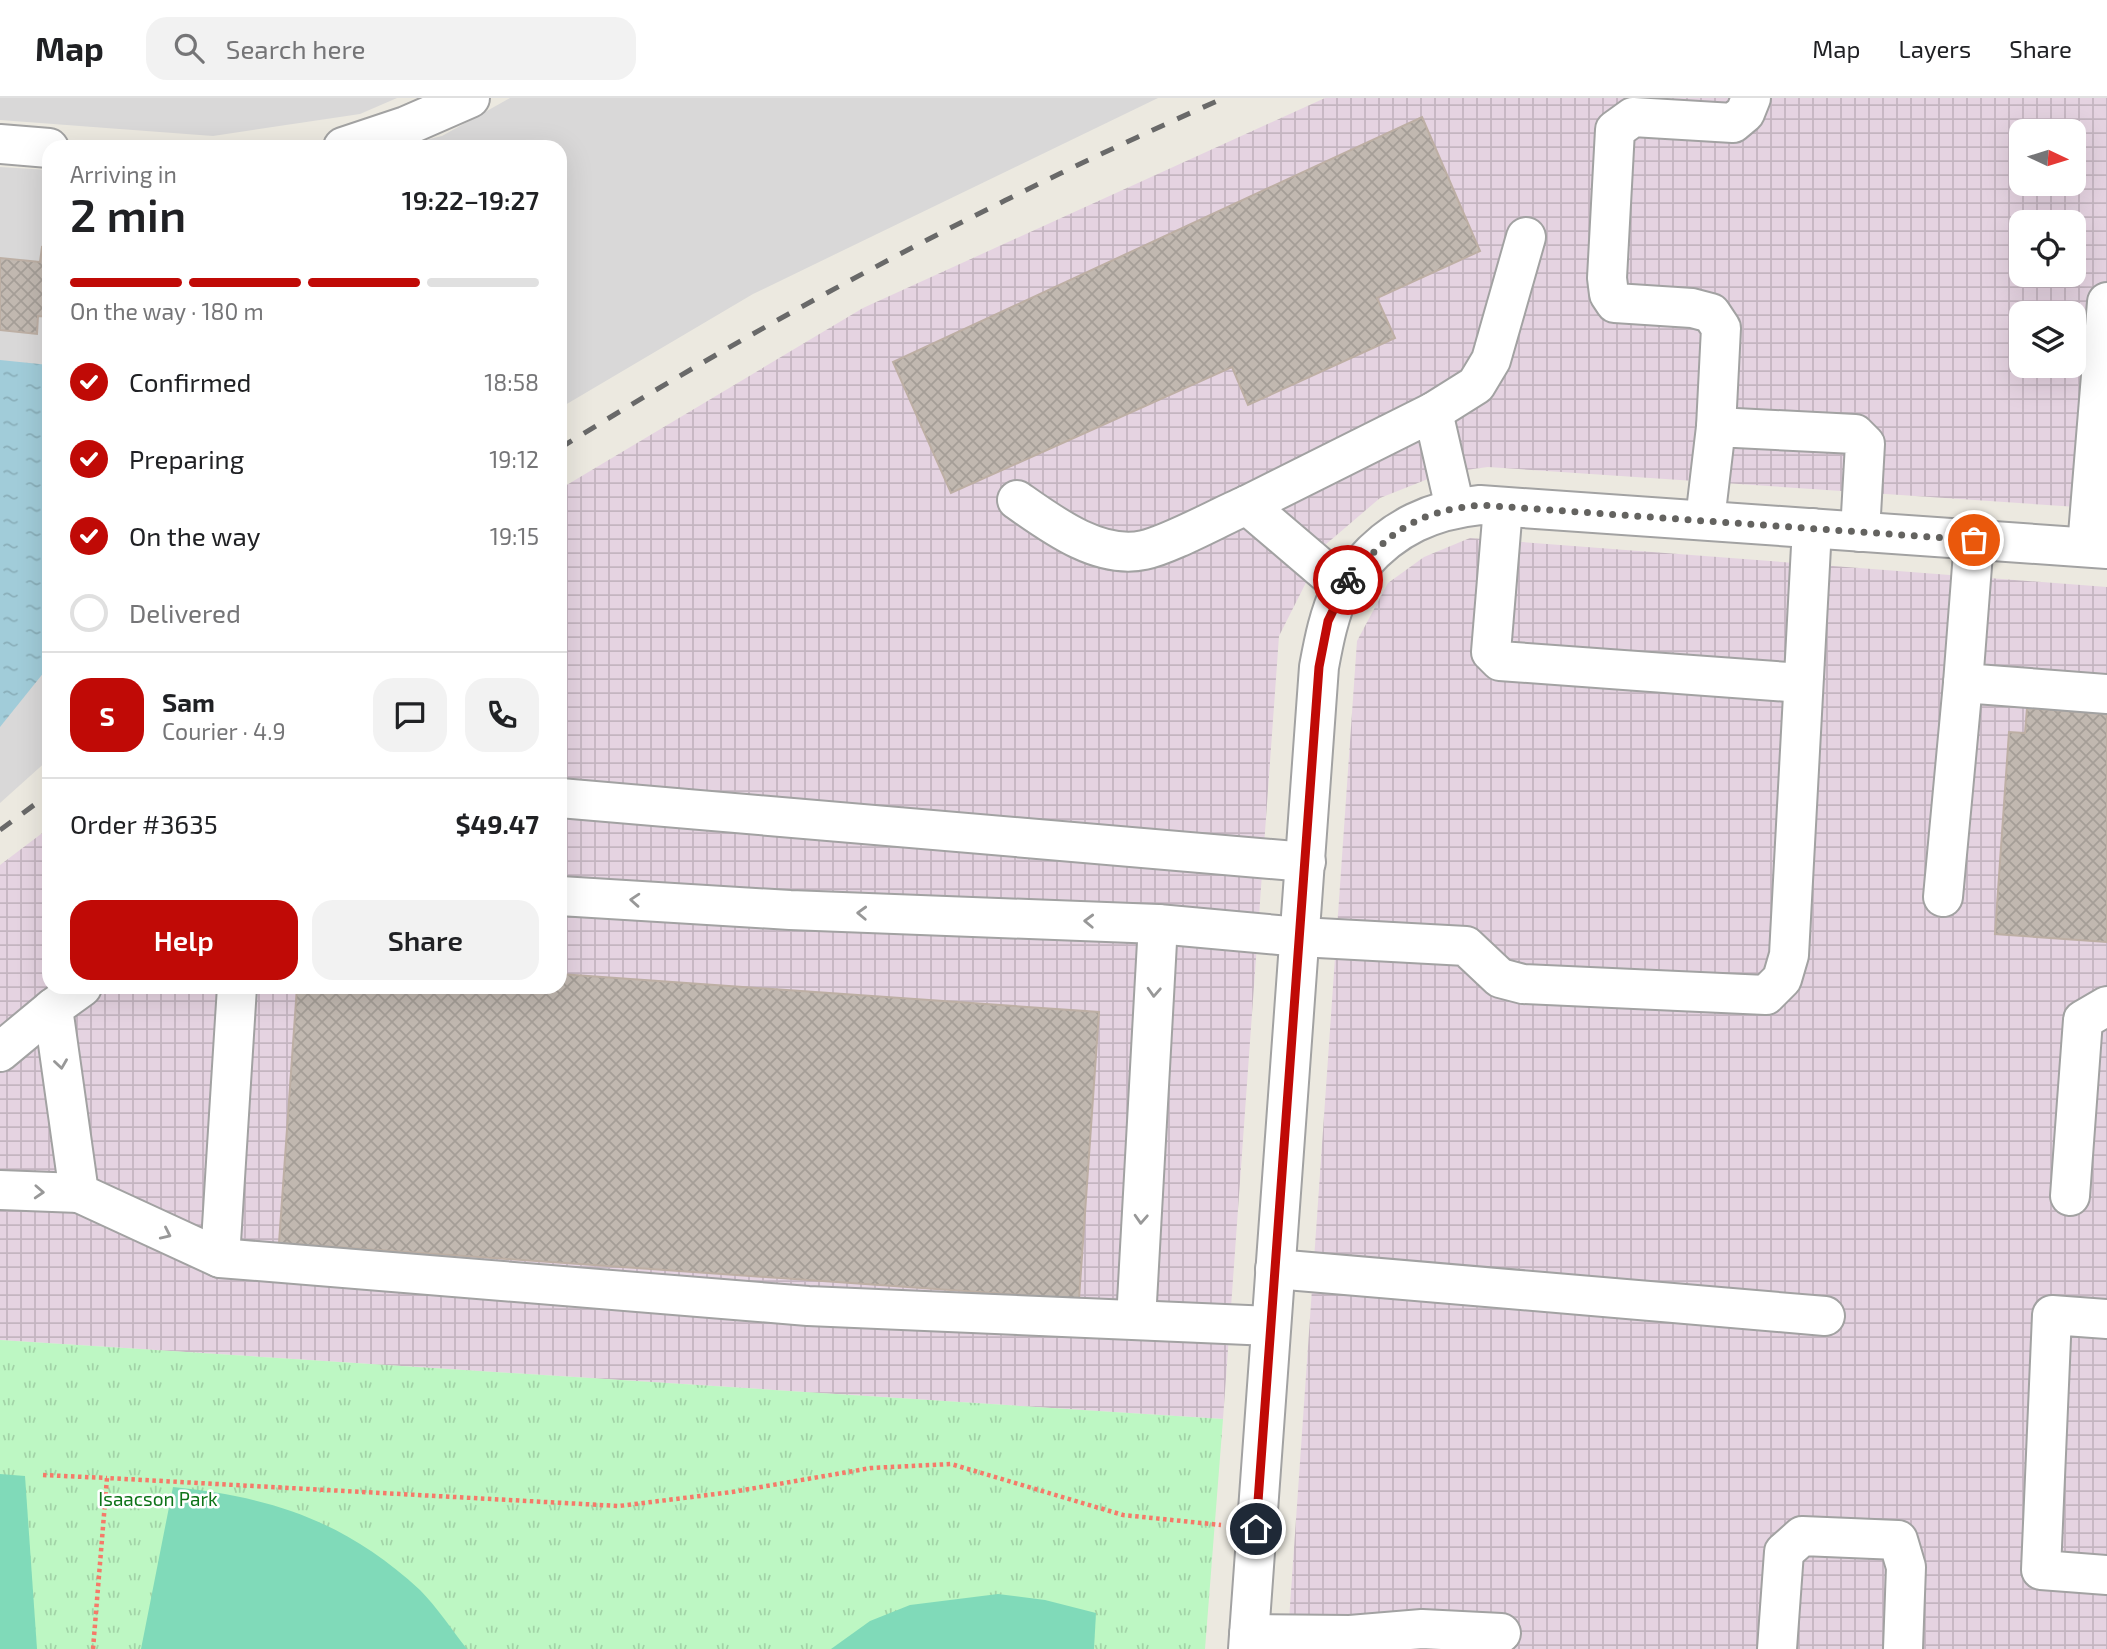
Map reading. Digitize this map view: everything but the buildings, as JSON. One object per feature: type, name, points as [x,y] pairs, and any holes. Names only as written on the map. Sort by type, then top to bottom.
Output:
[{"type":"street","points":[[364,140],[406,126],[470,98]]},
{"type":"street","points":[[1705,520],[1716,427],[1721,328],[1711,313],[1692,308],[1615,303],[1609,293],[1607,278],[1615,130],[1633,117],[1733,123],[1745,113],[1751,98]]},
{"type":"street","points":[[0,144],[42,147]]},
{"type":"street","points":[[1017,500],[1051,524],[1097,545],[1126,551],[1145,550],[1247,505],[1433,412],[1476,384],[1491,360],[1526,236]]},
{"type":"street","points":[[1500,1633],[1422,1629],[1248,1641],[1319,667],[1328,621],[1342,586],[1380,543],[1419,519],[1454,508],[1503,507],[2097,548],[2107,302]]},
{"type":"street","points":[[1433,412],[1454,508]]},
{"type":"street","points":[[1716,427],[1855,434],[1865,444],[1860,532]]},
{"type":"street","points":[[1247,505],[1342,586]]},
{"type":"street","points":[[1503,507],[1491,652],[1500,661],[1803,683]]},
{"type":"street","points":[[567,896],[790,910],[1158,924],[1300,937],[1466,946],[1500,978],[1523,984],[1766,995],[1782,979],[1789,955],[1812,528]]},
{"type":"street","points":[[1943,897],[1974,540]]},
{"type":"street","points":[[1963,683],[2107,694]]},
{"type":"street","points":[[567,798],[1306,862]]},
{"type":"street","points":[[1136,1320],[1158,924]]},
{"type":"street","points":[[220,1258],[237,994]]},
{"type":"street","points":[[68,997],[79,1194]]},
{"type":"street","points":[[0,1052],[68,997]]},
{"type":"street","points":[[2070,1196],[2083,1020],[2107,1006]]},
{"type":"street","points":[[0,1190],[79,1194],[220,1258],[808,1306],[1271,1326]]},
{"type":"street","points":[[1275,1269],[1825,1316]]},
{"type":"street","points":[[2107,1319],[2052,1315],[2041,1570],[2107,1575]]},
{"type":"street","points":[[1777,1649],[1784,1552],[1802,1536],[1898,1540],[1906,1567],[1903,1649]]},
{"type":"path","points":[[43,1475],[619,1506],[732,1492],[871,1468],[951,1464],[1123,1515],[1256,1529]]},
{"type":"path","points":[[93,1649],[107,1478]]},
{"type":"shaded area","points":[[0,98],[397,98],[360,114],[213,136],[0,120]]},
{"type":"shaded area","points":[[510,98],[1158,98],[753,294],[567,404],[567,140],[426,140],[442,136]]},
{"type":"shaded area","points":[[1325,98],[2107,98],[2107,509],[1488,467],[1443,473],[1380,498],[1325,545],[1279,636],[1223,1419],[0,1340],[0,865],[42,833],[42,994],[567,994],[567,485],[863,308]]},
{"type":"shaded area","points":[[0,167],[42,170],[42,765],[0,803]]},
{"type":"shaded area","points":[[1470,538],[2107,587],[2107,1649],[1287,1649],[1357,641],[1388,583],[1424,557]]},
{"type":"green space","name":"Isaacson Park","points":[[0,1340],[1223,1419],[1205,1649],[0,1649]]},
{"type":"green space","points":[[0,1474],[25,1476],[37,1649],[0,1649]]},
{"type":"green space","points":[[173,1487],[209,1491],[275,1506],[306,1516],[335,1530],[364,1546],[420,1590],[467,1649],[141,1649]]},
{"type":"green space","points":[[998,1594],[1045,1600],[1096,1613],[1094,1649],[831,1649],[870,1621],[910,1605]]},
{"type":"water","points":[[0,360],[42,364],[42,675],[0,727]]},
{"type":"railway","points":[[567,444],[721,352],[886,261],[1054,177],[1224,98]]},
{"type":"railway","points":[[0,830],[42,799]]},
{"type":"way so far","points":[[1348,580],[1380,543],[1419,519],[1454,508],[1480,505],[1974,540]]},
{"type":"route","points":[[1256,1529],[1319,667],[1328,621],[1342,586],[1348,580]]}]
